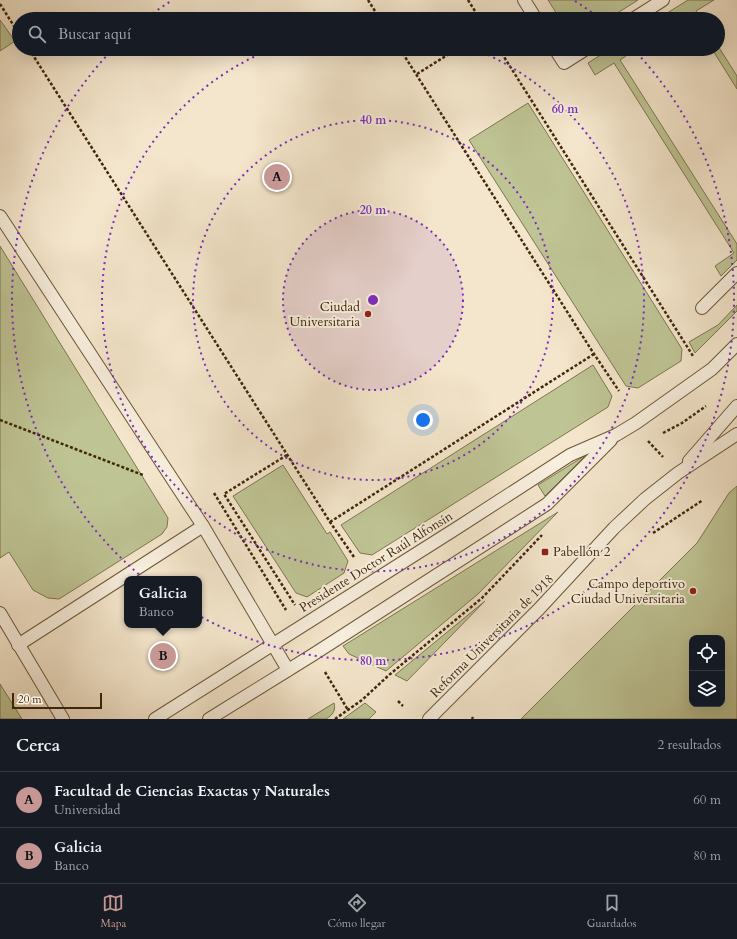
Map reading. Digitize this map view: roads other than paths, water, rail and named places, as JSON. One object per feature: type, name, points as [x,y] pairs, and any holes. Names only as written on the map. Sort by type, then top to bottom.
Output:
[{"type":"lane","points":[[524,0],[532,12]]},
{"type":"lane","points":[[644,12],[663,0]]},
{"type":"lane","points":[[560,56],[564,63],[575,56]]},
{"type":"lane","points":[[0,216],[203,526],[288,670]]},
{"type":"lane","points":[[702,308],[737,273]]},
{"type":"lane","name":"Presidente Doctor Raúl Alfonsín","points":[[209,719],[547,504],[616,435],[712,369],[737,344]]},
{"type":"lane","name":"Reforma Universitaria de 1918","points":[[678,473],[737,406]]},
{"type":"lane","name":"Reforma Universitaria de 1918","points":[[429,719],[539,609],[614,528],[645,499],[678,473],[737,434]]},
{"type":"lane","name":"Presidente Doctor Raúl Alfonsín","points":[[154,719],[458,528],[570,455],[616,435]]},
{"type":"lane","points":[[125,576],[203,526]]},
{"type":"lane","points":[[18,645],[124,577]]},
{"type":"lane","points":[[0,613],[63,719]]},
{"type":"place","name":"Facultad de Ciencias Exactas y Naturales","points":[[277,177]]},
{"type":"place","name":"Ciudad Universitaria","points":[[368,314]]},
{"type":"place","name":"Pabellón 2","points":[[545,552]]},
{"type":"place","name":"Campo deportivo Ciudad Universitaria","points":[[693,591]]},
{"type":"place","name":"Galicia","points":[[163,656]]}]
